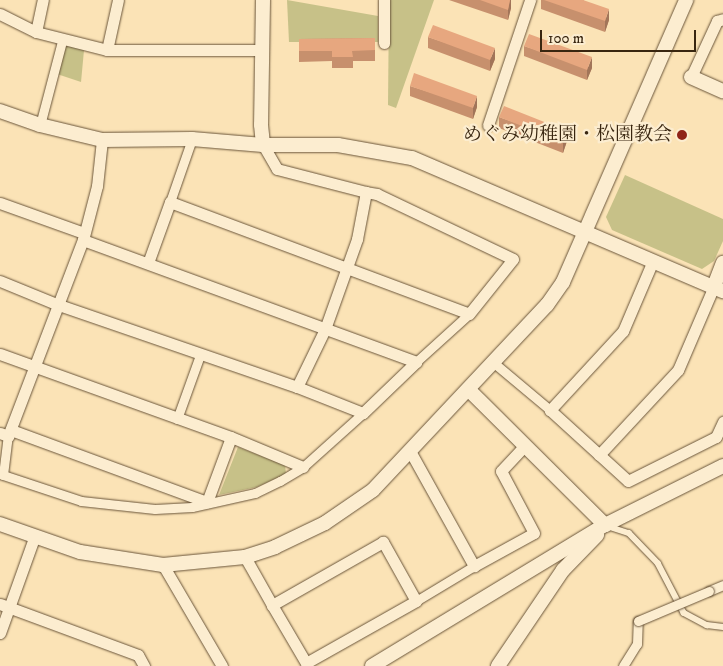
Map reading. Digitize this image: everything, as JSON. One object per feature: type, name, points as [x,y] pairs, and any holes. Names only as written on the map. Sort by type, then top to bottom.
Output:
[{"type":"street","points":[[36,32],[44,0]]},
{"type":"street","points":[[107,50],[118,0]]},
{"type":"street","points":[[102,140],[97,186],[84,237],[6,433],[2,475],[81,501],[156,509],[192,507],[207,502],[255,493],[303,467],[363,413],[468,314],[512,259],[376,194],[277,169],[264,145],[263,0]]},
{"type":"street","points":[[384,0],[384,42]]},
{"type":"street","points":[[488,126],[530,0]]},
{"type":"street","points":[[0,524],[34,538],[107,558],[163,565],[244,557],[275,547],[325,523],[373,490],[547,306],[576,256],[584,230],[686,0]]},
{"type":"street","points":[[0,14],[36,32],[62,41],[107,50],[262,50]]},
{"type":"street","points":[[723,18],[717,21],[691,77],[723,91]]},
{"type":"street","points":[[40,126],[62,41]]},
{"type":"street","points":[[0,111],[40,126],[102,140],[192,139],[264,145],[338,145],[412,158],[584,230],[652,263],[718,288]]},
{"type":"street","points":[[148,264],[192,139]]},
{"type":"street","points":[[297,387],[325,329],[363,214],[366,192]]},
{"type":"street","points":[[170,202],[347,266],[468,314]]},
{"type":"street","points":[[0,203],[148,264],[416,362]]},
{"type":"street","points":[[550,410],[623,331],[652,263]]},
{"type":"street","points":[[598,455],[678,370],[718,288],[723,263]]},
{"type":"street","points":[[0,281],[56,304],[297,387],[363,413]]},
{"type":"street","points":[[0,354],[231,437],[303,467]]},
{"type":"street","points":[[178,419],[200,355]]},
{"type":"street","points":[[494,363],[550,410],[628,481],[716,437],[723,422]]},
{"type":"street","points":[[469,390],[605,525]]},
{"type":"street","points":[[6,433],[207,502]]},
{"type":"street","points":[[207,502],[231,437]]},
{"type":"street","points":[[244,557],[303,664],[534,533],[501,471],[525,445]]},
{"type":"street","points":[[410,451],[474,566]]},
{"type":"street","points":[[372,666],[605,525],[723,466]]},
{"type":"street","points":[[498,666],[563,570],[605,525]]},
{"type":"street","points":[[0,633],[5,606],[34,538]]},
{"type":"street","points":[[272,605],[383,542],[416,601]]},
{"type":"street","points":[[163,565],[222,666]]},
{"type":"street","points":[[623,666],[637,644],[638,621],[723,585]]},
{"type":"street","points":[[5,606],[138,655],[144,666]]},
{"type":"lane","points":[[605,525],[629,533],[652,556],[684,613],[707,625],[723,627]]},
{"type":"shaded area","points":[[287,0],[378,16],[378,42],[289,42]]},
{"type":"shaded area","points":[[389,0],[434,0],[396,108],[388,105]]},
{"type":"shaded area","points":[[64,45],[84,50],[81,82],[57,74]]},
{"type":"shaded area","points":[[625,175],[723,219],[723,241],[714,261],[702,269],[612,230],[606,217]]},
{"type":"shaded area","points":[[238,447],[285,465],[286,474],[257,487],[219,495]]},
{"type":"building","points":[[480,0],[510,0],[508,10]]},
{"type":"building","points":[[544,0],[583,0],[609,9],[605,21]]},
{"type":"building","points":[[433,25],[495,48],[490,60],[428,37]]},
{"type":"building","points":[[529,34],[592,57],[587,70],[524,46]]},
{"type":"building","points":[[375,38],[375,50],[352,51],[353,57],[332,57],[332,51],[299,51],[299,39]]},
{"type":"building","points":[[414,73],[477,96],[473,108],[410,86]]},
{"type":"building","points":[[504,106],[567,131],[563,142],[499,117]]},
{"type":"place","name":"めぐみ幼稚園・松園教会","points":[[682,135]]}]
